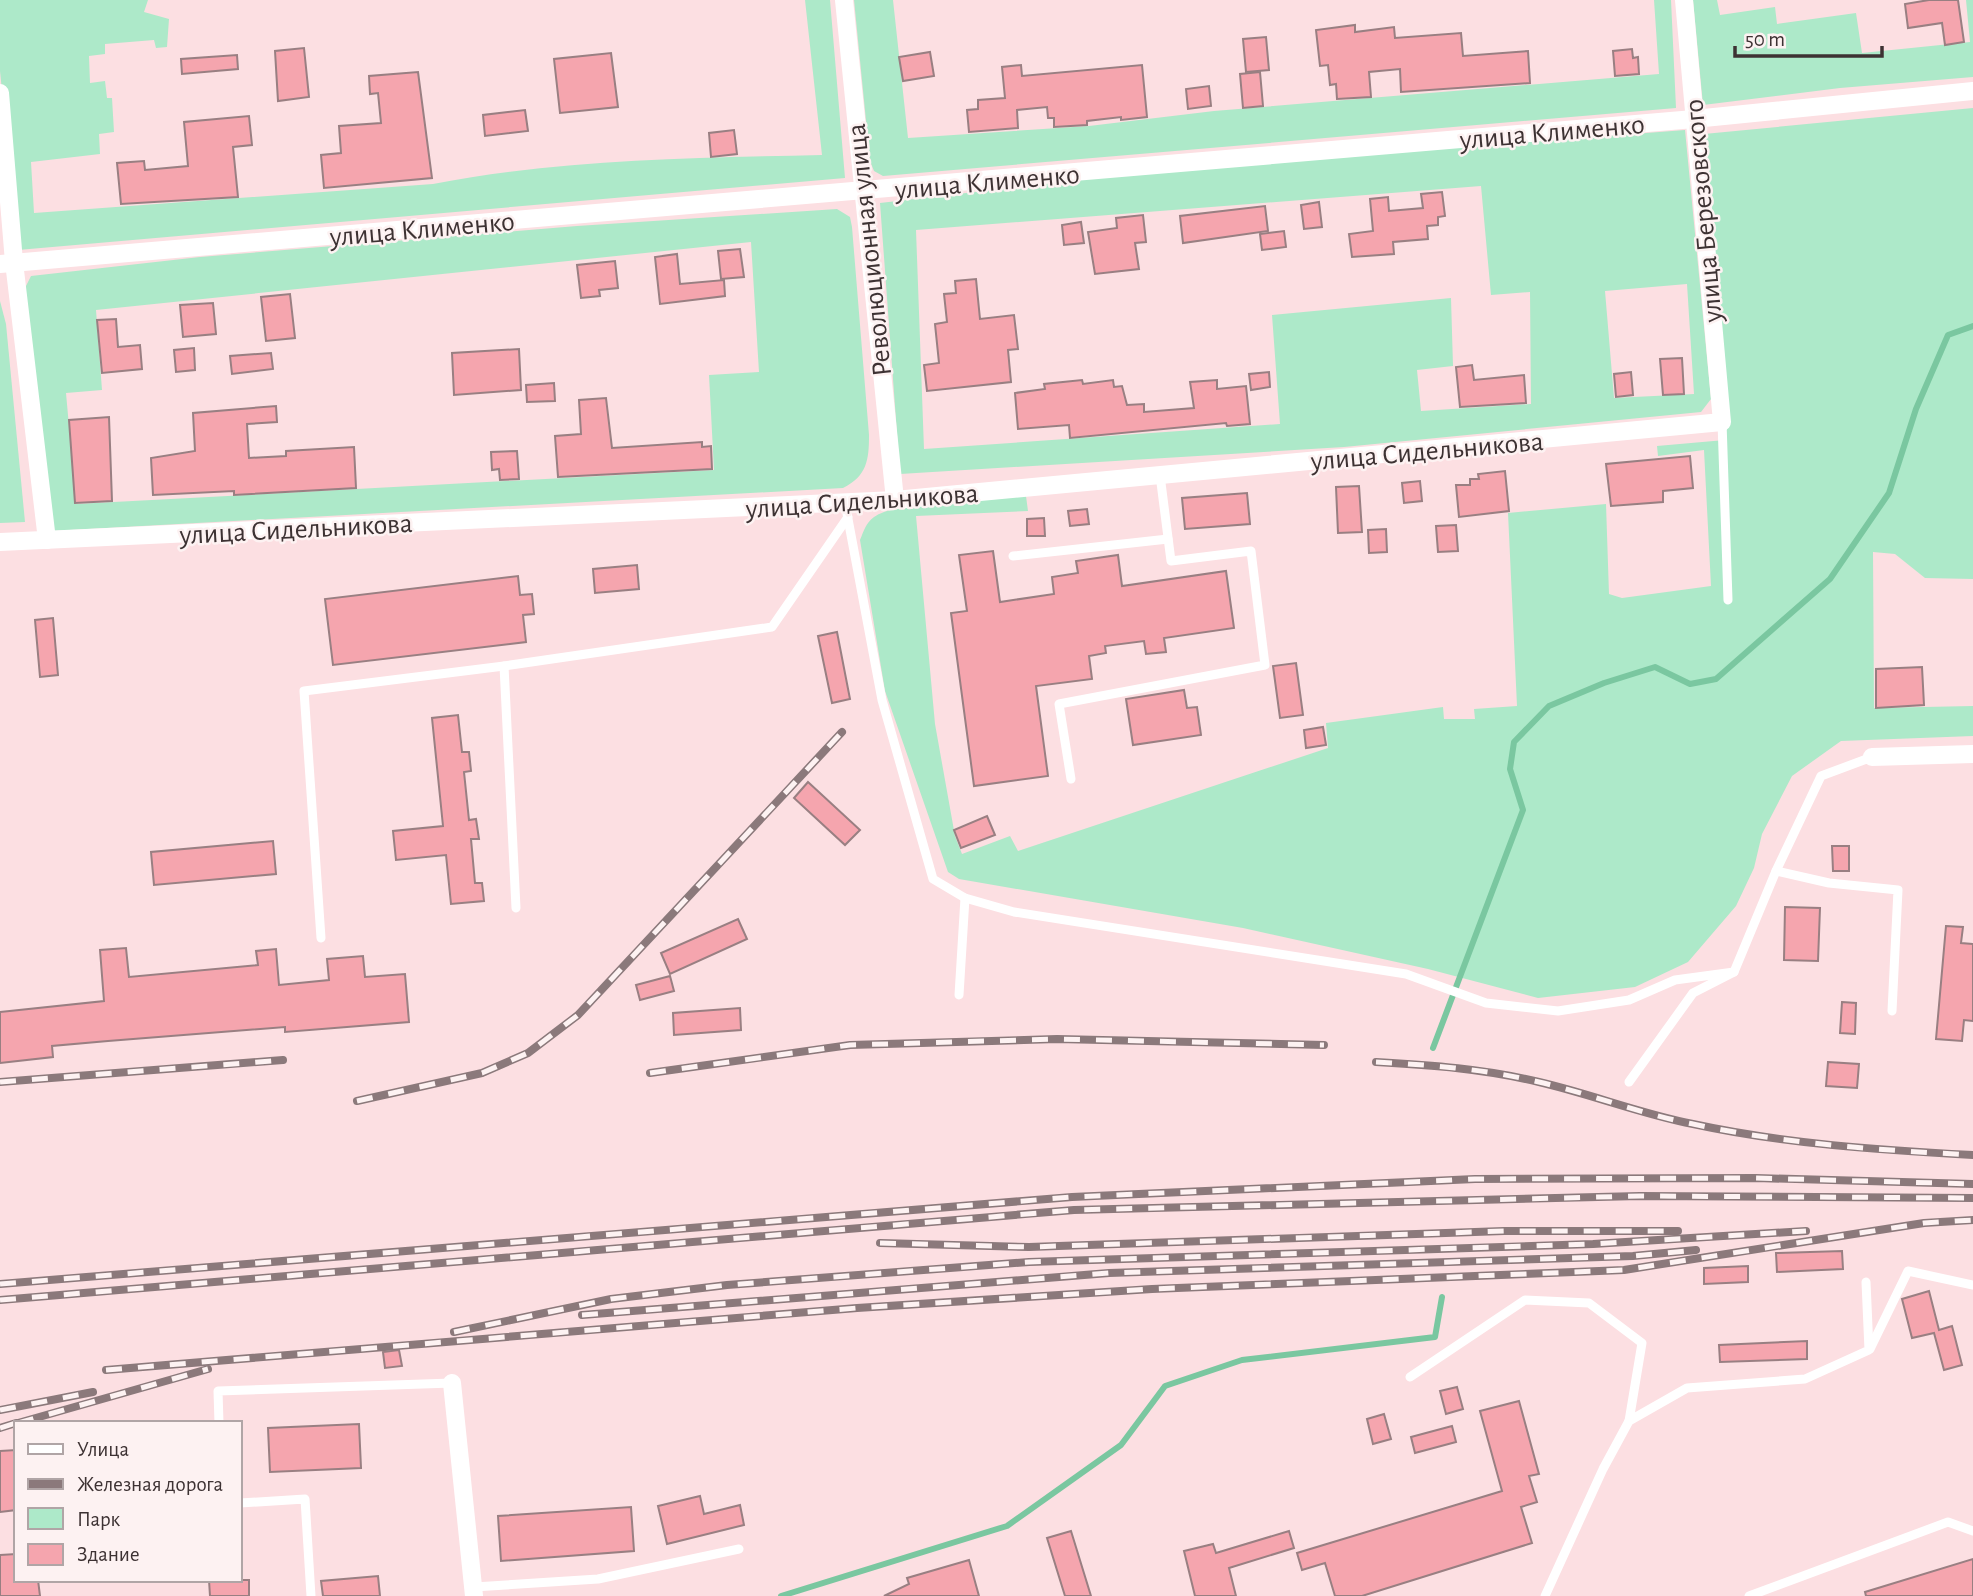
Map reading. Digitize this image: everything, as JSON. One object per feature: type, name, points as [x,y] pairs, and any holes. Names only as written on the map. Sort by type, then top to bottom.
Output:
[{"type":"street","name":"Революционная улица","points":[[844,0],[895,500]]},
{"type":"street","name":"улица Березовского","points":[[1684,0],[1722,422]]},
{"type":"street","name":"улица Клименко","points":[[7,263],[862,192],[1694,119],[1973,91]]},
{"type":"street","points":[[0,93],[7,263],[47,540]]},
{"type":"street","name":"улица Сидельникова","points":[[0,542],[847,510],[895,500],[1722,422]]},
{"type":"street","points":[[1872,757],[1973,754]]},
{"type":"street","points":[[452,1383],[474,1591]]},
{"type":"lane","points":[[1722,422],[1728,600]]},
{"type":"lane","points":[[1071,779],[1059,704],[1265,665],[1251,551],[1171,561],[1160,475]]},
{"type":"lane","points":[[321,938],[304,691],[504,666],[772,627],[847,510]]},
{"type":"lane","points":[[847,510],[882,700],[933,879],[965,898],[1014,912],[1406,974],[1486,1003],[1558,1011],[1629,1000],[1675,980],[1734,972]]},
{"type":"lane","points":[[1013,556],[1168,539]]},
{"type":"lane","points":[[504,666],[516,908]]},
{"type":"lane","points":[[1629,1082],[1693,993],[1734,972],[1776,872],[1821,776],[1872,757]]},
{"type":"lane","points":[[1776,872],[1829,883],[1898,890],[1892,1011]]},
{"type":"lane","points":[[959,995],[965,898]]},
{"type":"lane","points":[[1629,1421],[1687,1388],[1805,1379],[1869,1350],[1908,1271],[1973,1285]]},
{"type":"lane","points":[[1866,1282],[1869,1350]]},
{"type":"lane","points":[[1410,1377],[1525,1300],[1589,1303],[1643,1343],[1629,1421],[1603,1469],[1545,1596]]},
{"type":"lane","points":[[219,1421],[218,1391],[452,1383]]},
{"type":"lane","points":[[242,1503],[306,1499],[311,1596]]},
{"type":"lane","points":[[1749,1596],[1948,1522],[1973,1531]]},
{"type":"lane","points":[[474,1591],[598,1579],[739,1549]]},
{"type":"green space","points":[[0,0],[148,0],[144,12],[169,19],[167,47],[156,48],[154,40],[105,44],[105,54],[89,56],[90,83],[105,81],[107,98],[112,98],[114,132],[99,134],[100,154],[31,162],[34,213],[433,184],[530,169],[578,165],[822,155],[805,0],[830,0],[845,178],[18,250],[0,71]]},
{"type":"green space","points":[[854,0],[893,0],[908,138],[1089,126],[1214,111],[1659,74],[1654,0],[1671,0],[1676,108],[883,176],[874,171],[870,161]]},
{"type":"green space","points":[[1693,0],[1717,0],[1720,15],[1775,7],[1777,24],[1856,13],[1862,53],[1970,42],[1966,0],[1973,0],[1973,77],[1840,88],[1703,105]]},
{"type":"green space","points":[[1973,108],[1973,579],[1925,578],[1895,554],[1873,552],[1874,708],[1973,706],[1973,736],[1841,741],[1792,776],[1762,834],[1754,868],[1736,906],[1688,962],[1635,987],[1538,998],[1428,969],[1243,928],[959,879],[948,872],[885,691],[860,540],[867,524],[874,517],[887,511],[924,503],[1026,496],[1028,511],[916,516],[935,724],[955,836],[962,854],[1010,836],[1018,851],[1328,748],[1326,723],[1443,707],[1444,719],[1475,719],[1474,709],[1517,706],[1508,513],[1606,504],[1609,594],[1622,598],[1711,586],[1704,450],[1658,456],[1657,446],[1725,440],[1704,134]]},
{"type":"green space","points":[[1685,130],[1711,399],[1701,412],[1344,447],[900,474],[880,203],[1166,170]],"holes":[[[1481,186],[1491,295],[1530,292],[1531,404],[1421,411],[1417,370],[1453,366],[1451,298],[1272,315],[1280,424],[924,449],[916,230]],[[1687,284],[1694,394],[1614,398],[1605,291]]]},
{"type":"green space","points":[[837,209],[850,217],[869,435],[867,460],[862,473],[843,488],[51,531],[24,290],[31,276],[200,257],[577,226]],"holes":[[[751,242],[759,372],[709,375],[714,470],[76,504],[66,393],[102,390],[96,310]]]},
{"type":"green space","points":[[0,301],[6,324],[25,522],[0,523]]},
{"type":"building","points":[[1929,0],[1958,0],[1964,42],[1945,45],[1942,23],[1908,28],[1905,4]]},
{"type":"building","points":[[1355,25],[1355,32],[1394,27],[1395,38],[1461,33],[1463,56],[1528,51],[1530,83],[1401,92],[1400,69],[1369,72],[1371,97],[1337,99],[1336,84],[1330,85],[1328,65],[1320,66],[1316,30]]},
{"type":"building","points":[[1266,37],[1269,70],[1246,72],[1243,39]]},
{"type":"building","points":[[304,48],[309,97],[278,101],[275,51]]},
{"type":"building","points":[[1632,49],[1633,58],[1638,57],[1639,74],[1615,76],[1613,51]]},
{"type":"building","points":[[930,52],[934,76],[903,81],[899,57]]},
{"type":"building","points":[[611,53],[618,107],[560,113],[554,59]]},
{"type":"building","points":[[237,55],[238,69],[182,74],[181,59]]},
{"type":"building","points":[[1021,65],[1022,76],[1142,65],[1147,117],[1121,120],[1121,117],[1087,121],[1087,125],[1054,127],[1054,118],[1048,118],[1047,107],[1017,110],[1018,128],[969,132],[967,110],[978,109],[978,100],[1005,98],[1002,67]]},
{"type":"building","points":[[418,72],[432,178],[324,188],[321,155],[341,153],[339,126],[381,123],[378,93],[370,94],[369,76]]},
{"type":"building","points":[[1260,72],[1263,106],[1243,108],[1240,74]]},
{"type":"building","points":[[1209,86],[1211,106],[1188,109],[1186,89]]},
{"type":"building","points":[[525,110],[528,131],[485,136],[483,115]]},
{"type":"building","points":[[249,116],[252,145],[233,147],[238,197],[121,204],[117,163],[144,161],[145,170],[188,166],[184,122]]},
{"type":"building","points":[[734,130],[737,154],[711,157],[709,133]]},
{"type":"building","points":[[1442,192],[1445,216],[1438,217],[1438,225],[1427,226],[1428,239],[1393,242],[1394,254],[1352,257],[1349,234],[1373,231],[1370,199],[1388,197],[1389,211],[1423,208],[1421,194]]},
{"type":"building","points":[[1319,202],[1322,227],[1304,229],[1301,205]]},
{"type":"building","points":[[1265,206],[1268,231],[1183,243],[1180,216]]},
{"type":"building","points":[[1143,215],[1146,242],[1135,243],[1139,269],[1095,274],[1088,232],[1117,228],[1116,218]]},
{"type":"building","points":[[1081,222],[1084,243],[1064,245],[1062,225]]},
{"type":"building","points":[[1284,231],[1286,247],[1262,250],[1260,234]]},
{"type":"building","points":[[740,249],[744,277],[721,279],[718,251]]},
{"type":"building","points":[[677,254],[680,284],[724,280],[725,296],[660,304],[655,257]]},
{"type":"building","points":[[615,261],[618,288],[599,290],[600,296],[581,298],[577,265]]},
{"type":"building","points":[[976,279],[980,319],[1014,315],[1018,349],[1008,350],[1011,382],[927,391],[924,365],[939,363],[935,324],[947,322],[944,294],[956,293],[955,281]]},
{"type":"building","points":[[290,294],[295,338],[266,341],[261,297]]},
{"type":"building","points":[[213,303],[216,334],[183,337],[180,305]]},
{"type":"building","points":[[116,319],[118,347],[140,345],[142,369],[102,373],[97,320]]},
{"type":"building","points":[[194,348],[195,370],[176,372],[174,350]]},
{"type":"building","points":[[519,349],[521,390],[454,395],[452,353]]},
{"type":"building","points":[[271,353],[273,369],[232,374],[230,356]]},
{"type":"building","points":[[1682,358],[1684,394],[1663,395],[1660,359]]},
{"type":"building","points":[[1472,365],[1474,380],[1524,375],[1526,403],[1460,407],[1456,367]]},
{"type":"building","points":[[1269,372],[1270,387],[1251,390],[1249,374]]},
{"type":"building","points":[[1631,372],[1633,395],[1616,397],[1614,374]]},
{"type":"building","points":[[1082,380],[1083,384],[1113,380],[1114,387],[1122,386],[1127,405],[1144,404],[1144,412],[1194,408],[1190,382],[1217,380],[1217,389],[1246,386],[1250,424],[1227,426],[1226,423],[1070,438],[1069,425],[1018,429],[1015,393],[1045,389],[1044,384]]},
{"type":"building","points":[[554,383],[555,401],[527,402],[526,385]]},
{"type":"building","points":[[606,398],[612,448],[702,442],[702,447],[711,446],[712,469],[558,477],[555,436],[581,434],[579,400]]},
{"type":"building","points":[[276,406],[277,422],[247,424],[249,458],[286,456],[286,451],[354,447],[356,488],[234,495],[234,491],[153,495],[151,458],[195,451],[193,413]]},
{"type":"building","points":[[109,417],[112,501],[75,503],[69,420]]},
{"type":"building","points":[[517,451],[519,479],[500,480],[499,469],[492,470],[491,452]]},
{"type":"building","points":[[1690,456],[1693,488],[1663,491],[1663,502],[1611,506],[1606,464]]},
{"type":"building","points":[[1505,471],[1509,511],[1459,517],[1456,485],[1470,485],[1470,479],[1479,479],[1478,474]]},
{"type":"building","points":[[1420,481],[1422,501],[1404,503],[1402,483]]},
{"type":"building","points":[[1359,486],[1362,532],[1338,533],[1336,487]]},
{"type":"building","points":[[1247,493],[1250,524],[1185,529],[1182,498]]},
{"type":"building","points":[[1087,509],[1089,524],[1070,526],[1068,511]]},
{"type":"building","points":[[1044,518],[1045,536],[1027,536],[1027,519]]},
{"type":"building","points":[[1456,525],[1458,551],[1438,552],[1436,526]]},
{"type":"building","points":[[1386,529],[1387,552],[1369,553],[1368,530]]},
{"type":"building","points":[[993,551],[1000,602],[1054,594],[1052,577],[1078,573],[1076,561],[1118,555],[1122,586],[1226,571],[1234,628],[1164,638],[1166,652],[1146,654],[1144,641],[1105,646],[1106,653],[1089,656],[1092,679],[1036,686],[1048,776],[974,786],[951,613],[967,611],[959,555]]},
{"type":"building","points":[[637,565],[639,589],[595,593],[593,569]]},
{"type":"building","points":[[518,576],[520,595],[532,594],[534,614],[523,615],[526,642],[333,665],[325,599]]},
{"type":"building","points":[[53,618],[58,675],[40,677],[35,620]]},
{"type":"building","points":[[837,632],[850,699],[832,703],[818,636]]},
{"type":"building","points":[[1296,663],[1303,715],[1280,718],[1273,666]]},
{"type":"building","points":[[1922,667],[1924,705],[1876,708],[1876,669]]},
{"type":"building","points":[[1184,690],[1187,708],[1197,707],[1201,735],[1133,745],[1126,699]]},
{"type":"building","points":[[458,715],[462,752],[469,752],[471,771],[464,772],[469,820],[476,819],[479,839],[471,839],[475,883],[482,883],[484,901],[451,904],[446,855],[396,860],[393,831],[443,826],[432,718]]},
{"type":"building","points":[[1323,727],[1326,745],[1306,748],[1304,730]]},
{"type":"building","points":[[808,782],[860,830],[845,845],[794,798]]},
{"type":"building","points":[[987,816],[995,835],[961,848],[954,830]]},
{"type":"building","points":[[273,841],[276,874],[154,885],[151,852]]},
{"type":"building","points":[[1832,846],[1849,846],[1849,871],[1833,871]]},
{"type":"building","points":[[1785,907],[1820,908],[1818,961],[1784,960]]},
{"type":"building","points":[[738,919],[747,939],[670,974],[661,953]]},
{"type":"building","points":[[1946,926],[1963,927],[1961,943],[1973,944],[1973,1021],[1964,1020],[1962,1041],[1936,1039]]},
{"type":"building","points":[[126,948],[129,977],[258,965],[256,951],[276,949],[279,985],[329,980],[327,959],[363,956],[365,977],[405,974],[409,1022],[285,1032],[285,1027],[52,1046],[53,1057],[0,1063],[0,1012],[104,1001],[100,950]]},
{"type":"building","points":[[670,976],[674,991],[640,1000],[636,985]]},
{"type":"building","points":[[1842,1002],[1856,1003],[1855,1034],[1840,1033]]},
{"type":"building","points":[[740,1008],[741,1030],[674,1035],[673,1013]]},
{"type":"building","points":[[1828,1062],[1859,1064],[1857,1088],[1826,1086]]},
{"type":"building","points":[[1842,1251],[1843,1269],[1777,1272],[1776,1253]]},
{"type":"building","points":[[1748,1266],[1748,1282],[1704,1284],[1704,1268]]},
{"type":"building","points":[[1929,1291],[1939,1330],[1952,1326],[1962,1365],[1944,1370],[1934,1333],[1912,1338],[1902,1299]]},
{"type":"building","points":[[1807,1341],[1807,1359],[1720,1362],[1719,1345]]},
{"type":"building","points":[[399,1350],[402,1366],[385,1368],[383,1352]]},
{"type":"building","points":[[1457,1387],[1463,1409],[1446,1414],[1440,1391]]},
{"type":"building","points":[[1519,1401],[1539,1474],[1529,1476],[1537,1502],[1521,1507],[1532,1543],[1362,1596],[1335,1596],[1325,1563],[1302,1570],[1297,1553],[1502,1491],[1480,1411]]},
{"type":"building","points":[[1384,1414],[1391,1439],[1373,1444],[1367,1419]]},
{"type":"building","points":[[359,1424],[361,1468],[270,1472],[268,1428]]},
{"type":"building","points":[[1452,1426],[1456,1442],[1415,1453],[1411,1437]]},
{"type":"building","points":[[14,1450],[14,1510],[0,1512],[0,1451]]},
{"type":"building","points":[[700,1496],[704,1514],[740,1505],[744,1525],[667,1544],[658,1506]]},
{"type":"building","points":[[631,1507],[634,1551],[501,1561],[498,1516]]},
{"type":"building","points":[[1071,1531],[1091,1596],[1065,1596],[1047,1538]]},
{"type":"building","points":[[1289,1531],[1294,1548],[1229,1568],[1236,1596],[1195,1596],[1184,1551],[1213,1544],[1216,1553]]},
{"type":"building","points":[[14,1554],[14,1582],[38,1582],[40,1596],[0,1596],[0,1555]]},
{"type":"building","points":[[1973,1559],[1973,1596],[1866,1596],[1865,1592]]},
{"type":"building","points":[[969,1560],[979,1596],[884,1596],[909,1584],[907,1578]]},
{"type":"building","points":[[378,1576],[380,1596],[323,1596],[321,1581]]},
{"type":"building","points":[[249,1580],[249,1596],[210,1596],[209,1582]]},
{"type":"waterway","points":[[1433,1048],[1523,810],[1510,769],[1514,742],[1549,706],[1604,683],[1655,667],[1690,684],[1716,679],[1830,579],[1889,493],[1916,409],[1948,335],[1973,326]]},
{"type":"waterway","points":[[781,1596],[1007,1526],[1121,1445],[1165,1386],[1242,1360],[1435,1337],[1442,1297]]},
{"type":"railway","points":[[357,1101],[482,1073],[528,1053],[578,1015],[842,732]]},
{"type":"railway","points":[[650,1073],[850,1045],[1057,1039],[1324,1045]]},
{"type":"railway","points":[[0,1082],[283,1060]]},
{"type":"railway","points":[[1376,1062],[1458,1068],[1519,1078],[1674,1120],[1763,1137],[1973,1155]]},
{"type":"railway","points":[[0,1284],[1072,1197],[1475,1179],[1756,1178],[1973,1184]]},
{"type":"railway","points":[[0,1300],[1074,1210],[1640,1196],[1973,1198]]},
{"type":"railway","points":[[106,1370],[857,1308],[1152,1289],[1624,1270],[1924,1223],[1973,1220]]},
{"type":"railway","points":[[880,1243],[1029,1247],[1504,1231],[1678,1231]]},
{"type":"railway","points":[[454,1332],[611,1299],[727,1285],[1029,1262],[1593,1244],[1806,1231]]},
{"type":"railway","points":[[582,1315],[1109,1273],[1633,1256],[1696,1250]]},
{"type":"railway","points":[[25,1421],[208,1369]]},
{"type":"railway","points":[[0,1410],[93,1392]]},
{"type":"railway","points":[[0,1428],[14,1424]]}]
